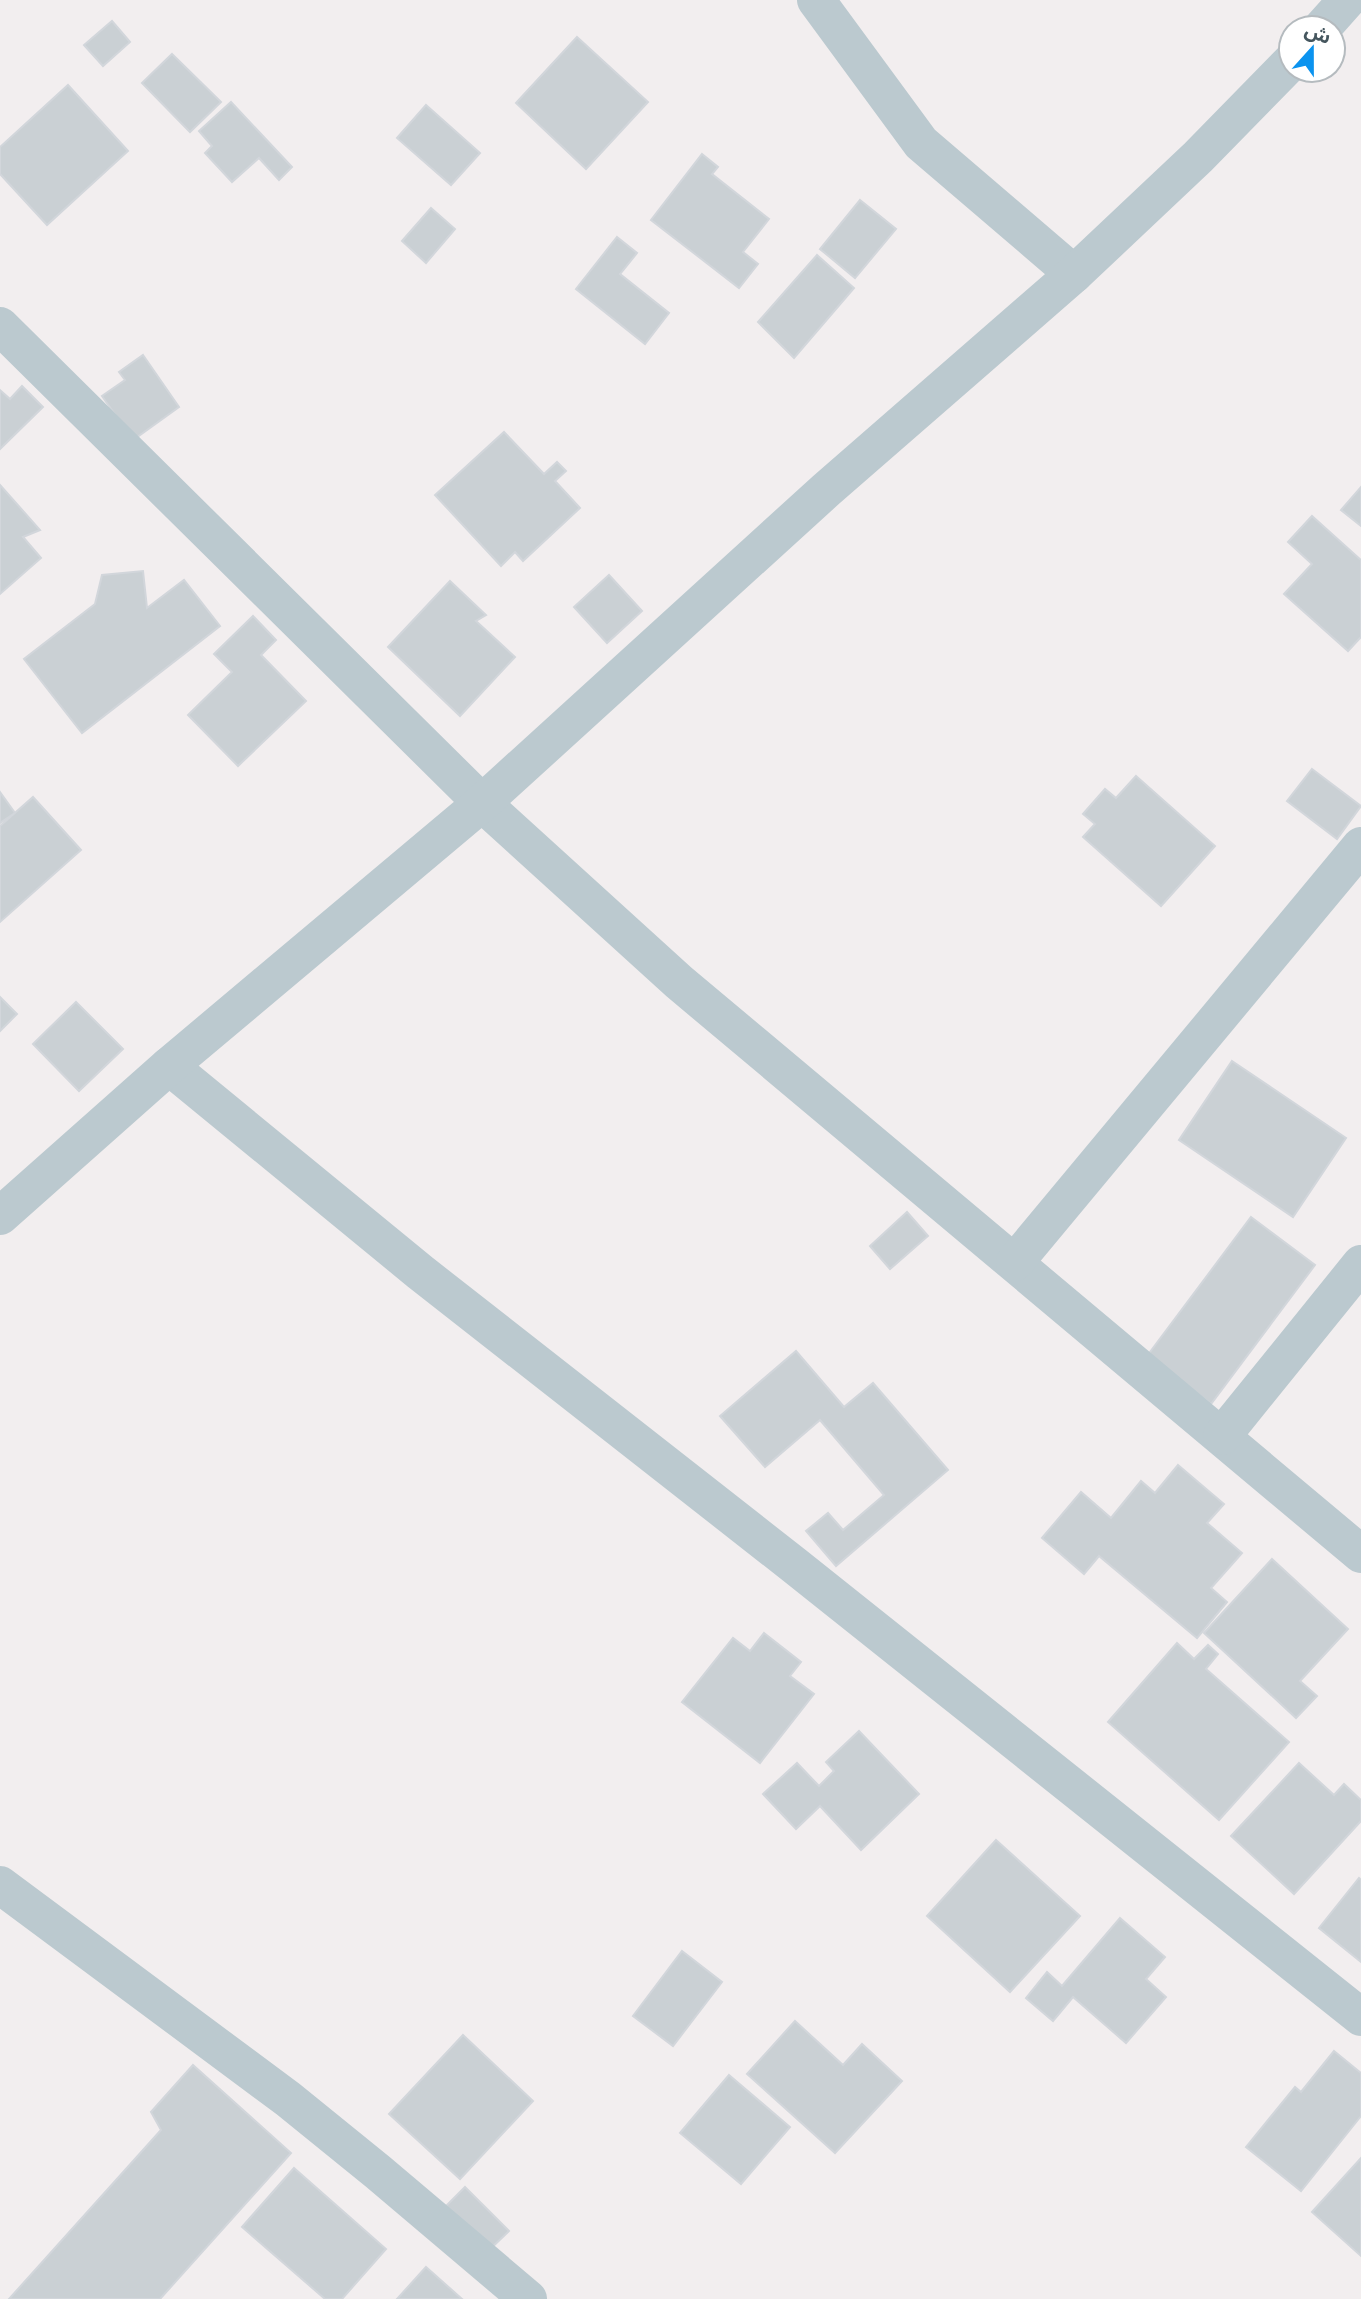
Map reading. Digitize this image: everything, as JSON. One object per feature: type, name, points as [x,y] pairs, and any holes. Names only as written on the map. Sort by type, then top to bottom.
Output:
[{"type":"street","points":[[816,0],[921,143],[1074,274]]},
{"type":"street","points":[[1334,14],[1347,0]]},
{"type":"street","points":[[0,1216],[169,1066],[482,803],[826,490],[1074,274],[1198,157],[1277,76]]},
{"type":"street","points":[[0,326],[482,803],[679,982],[1361,1554]]},
{"type":"street","points":[[1015,1262],[1361,846]]},
{"type":"street","points":[[169,1066],[420,1272],[805,1573],[1361,2017]]},
{"type":"street","points":[[1222,1436],[1361,1264]]},
{"type":"street","points":[[0,1885],[288,2099],[528,2299]]},
{"type":"building","points":[[112,21],[130,42],[103,66],[84,45]]},
{"type":"building","points":[[577,37],[648,102],[586,169],[516,103]]},
{"type":"building","points":[[172,54],[221,102],[190,132],[142,83]]},
{"type":"building","points":[[68,85],[128,151],[47,225],[0,174],[0,147]]},
{"type":"building","points":[[231,102],[292,167],[279,180],[259,158],[232,182],[205,153],[212,146],[199,131]]},
{"type":"building","points":[[426,105],[480,153],[451,185],[397,138]]},
{"type":"building","points":[[702,154],[718,167],[712,174],[769,219],[743,252],[758,264],[739,288],[651,220]]},
{"type":"building","points":[[860,200],[896,229],[855,278],[820,249]]},
{"type":"building","points":[[431,208],[455,229],[426,263],[402,241]]},
{"type":"building","points":[[617,237],[637,253],[620,274],[669,313],[645,344],[576,289]]},
{"type":"building","points":[[817,255],[854,288],[794,358],[758,322]]},
{"type":"building","points":[[143,355],[179,407],[133,440],[102,396],[125,380],[119,372]]},
{"type":"building","points":[[22,386],[43,407],[0,449],[0,390],[10,399]]},
{"type":"building","points":[[504,432],[544,474],[557,462],[566,471],[555,481],[580,508],[523,561],[515,552],[501,566],[435,495]]},
{"type":"building","points":[[0,485],[40,530],[23,537],[41,558],[0,594]]},
{"type":"building","points":[[1361,487],[1361,526],[1341,510]]},
{"type":"building","points":[[1312,516],[1361,560],[1361,637],[1348,651],[1284,594],[1312,564],[1288,542]]},
{"type":"building","points":[[143,571],[147,608],[184,580],[220,626],[82,733],[24,659],[95,604],[102,575]]},
{"type":"building","points":[[609,575],[642,611],[607,643],[574,607]]},
{"type":"building","points":[[450,581],[486,615],[476,621],[515,657],[460,716],[388,647]]},
{"type":"building","points":[[253,616],[276,640],[261,655],[306,701],[238,766],[188,715],[232,672],[214,654]]},
{"type":"building","points":[[1312,769],[1361,806],[1337,839],[1287,801]]},
{"type":"building","points":[[1136,776],[1215,846],[1161,906],[1083,837],[1095,824],[1083,814],[1105,789],[1116,798]]},
{"type":"building","points":[[0,792],[15,813],[0,823]]},
{"type":"building","points":[[33,797],[81,850],[0,922],[0,826]]},
{"type":"building","points":[[0,997],[17,1014],[0,1031]]},
{"type":"building","points":[[76,1002],[123,1049],[79,1091],[33,1044]]},
{"type":"building","points":[[1232,1061],[1346,1138],[1293,1217],[1179,1140]]},
{"type":"building","points":[[907,1212],[928,1236],[890,1269],[870,1246]]},
{"type":"building","points":[[1251,1217],[1315,1265],[1211,1404],[1147,1356]]},
{"type":"building","points":[[796,1351],[844,1407],[873,1383],[948,1470],[836,1566],[806,1531],[828,1513],[843,1530],[884,1495],[820,1420],[765,1467],[720,1416]]},
{"type":"building","points":[[1178,1465],[1224,1504],[1207,1523],[1242,1553],[1211,1588],[1227,1602],[1197,1638],[1099,1556],[1084,1574],[1042,1538],[1081,1492],[1111,1518],[1141,1481],[1155,1493]]},
{"type":"building","points":[[1272,1559],[1348,1629],[1300,1681],[1317,1696],[1296,1718],[1204,1633]]},
{"type":"building","points":[[764,1633],[801,1662],[790,1676],[814,1694],[760,1763],[682,1702],[733,1638],[750,1651]]},
{"type":"building","points":[[1177,1643],[1194,1659],[1208,1645],[1218,1654],[1206,1669],[1289,1742],[1219,1820],[1108,1722]]},
{"type":"building","points":[[859,1731],[919,1794],[861,1850],[820,1806],[796,1829],[763,1794],[797,1763],[819,1786],[834,1771],[826,1762]]},
{"type":"building","points":[[1299,1763],[1334,1795],[1344,1784],[1361,1800],[1361,1821],[1294,1894],[1231,1836]]},
{"type":"building","points":[[996,1840],[1080,1916],[1010,1992],[927,1916]]},
{"type":"building","points":[[1359,1878],[1361,1880],[1361,1962],[1319,1928]]},
{"type":"building","points":[[1120,1918],[1165,1957],[1146,1979],[1166,1997],[1126,2043],[1073,1997],[1053,2021],[1026,1998],[1047,1972],[1062,1986]]},
{"type":"building","points":[[682,1951],[722,1982],[673,2046],[633,2016]]},
{"type":"building","points":[[795,2021],[843,2065],[862,2044],[902,2081],[835,2153],[747,2074]]},
{"type":"building","points":[[463,2035],[533,2101],[460,2179],[389,2114]]},
{"type":"building","points":[[1334,2051],[1361,2073],[1361,2116],[1301,2191],[1246,2147],[1295,2087],[1301,2092]]},
{"type":"building","points":[[193,2065],[291,2153],[160,2299],[9,2299],[161,2130],[151,2112]]},
{"type":"building","points":[[729,2075],[790,2127],[741,2184],[680,2133]]},
{"type":"building","points":[[1361,2158],[1361,2256],[1312,2212]]},
{"type":"building","points":[[294,2168],[386,2249],[342,2299],[325,2299],[242,2227]]},
{"type":"building","points":[[465,2187],[509,2231],[486,2253],[443,2209]]},
{"type":"building","points":[[426,2267],[462,2299],[397,2299]]}]
